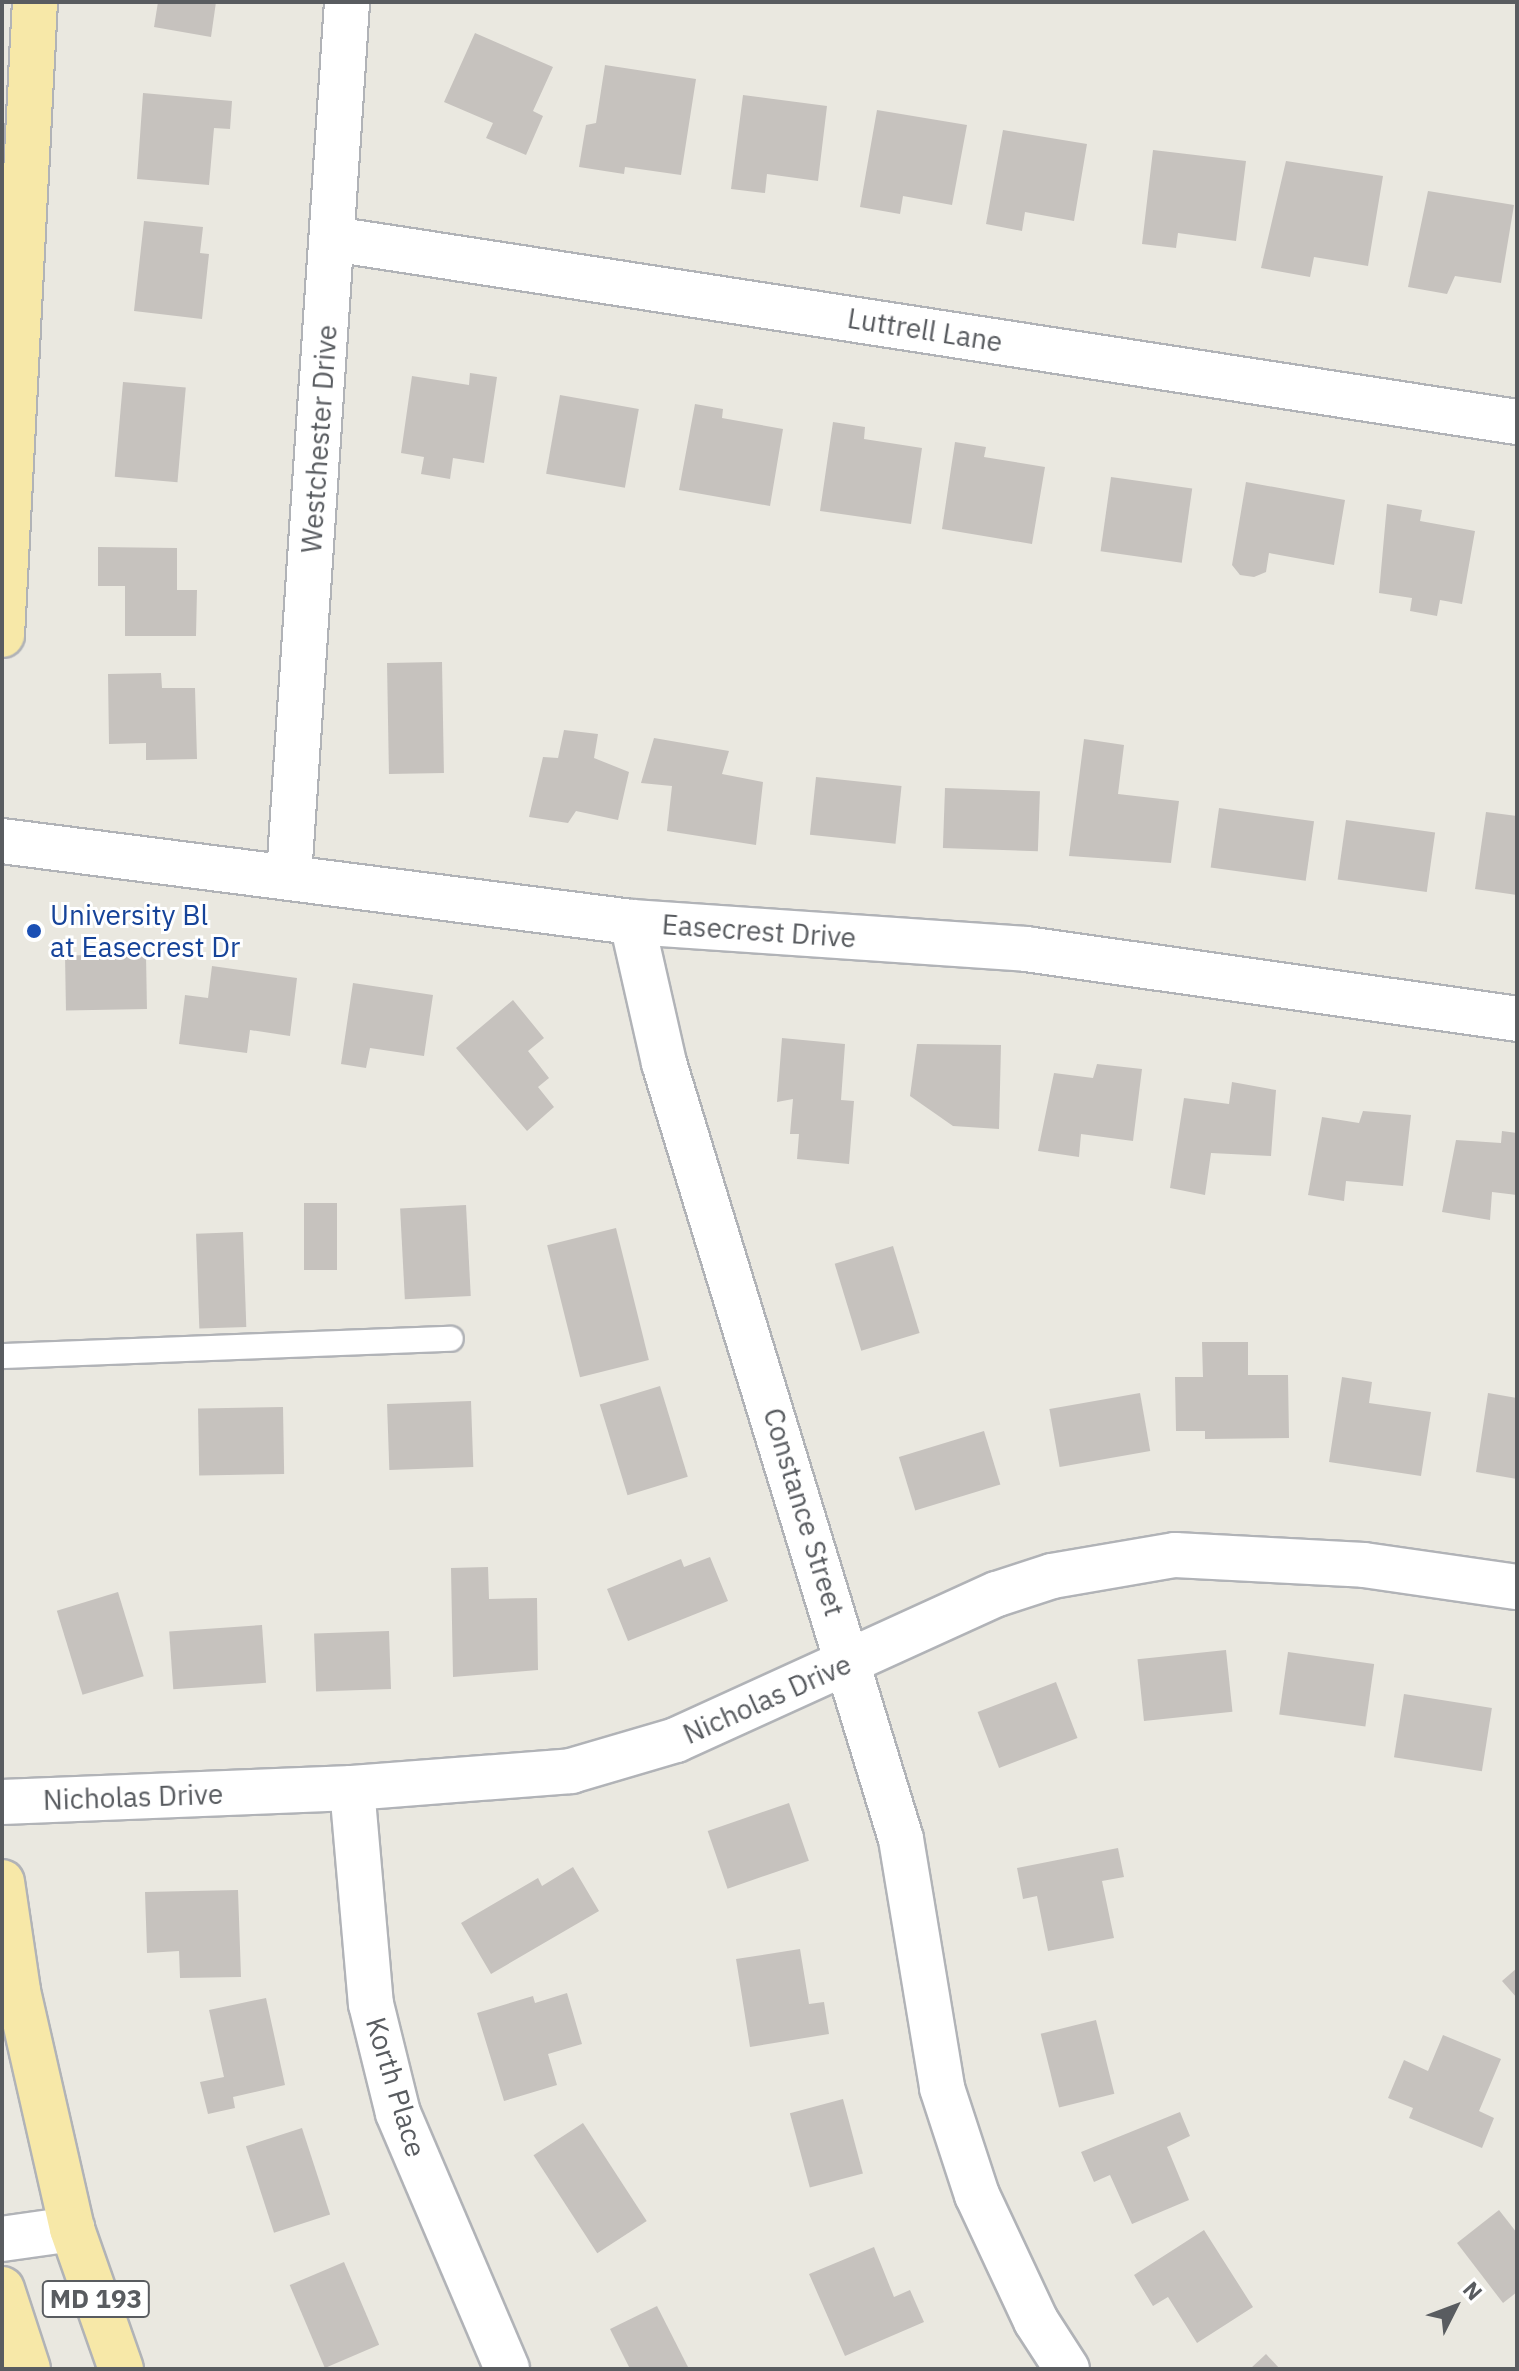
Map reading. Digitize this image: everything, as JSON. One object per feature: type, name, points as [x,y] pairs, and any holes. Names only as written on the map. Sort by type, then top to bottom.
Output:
[{"type":"main road","points":[[2,635],[35,2]]},
{"type":"main road","name":"MD 193","points":[[2,1882],[18,1991],[72,2229],[121,2369]]},
{"type":"main road","name":"MD 193","points":[[2,2289],[28,2369]]},
{"type":"street","name":"Westchester Drive","points":[[289,876],[347,2]]},
{"type":"street","name":"Luttrell Lane","points":[[333,239],[1517,422]]},
{"type":"street","name":"Easecrest Drive","points":[[2,841],[632,922],[1026,949],[1517,1019]]},
{"type":"street","name":"Constance Street","points":[[632,922],[664,1063],[851,1662],[901,1839],[942,2088],[977,2195],[1036,2321],[1067,2369]]},
{"type":"street","name":"Nicholas Drive","points":[[2,1802],[352,1788],[571,1771],[676,1740],[1010,1590],[1052,1576],[1175,1555],[1364,1565],[1517,1587]]},
{"type":"street","name":"Korth Place","points":[[352,1788],[371,2004],[398,2113],[507,2369]]},
{"type":"street","points":[[2,2239],[72,2229]]},
{"type":"lane","points":[[2,1356],[451,1339]]},
{"type":"building","points":[[158,2],[216,2],[211,37],[154,27]]},
{"type":"building","points":[[475,33],[553,67],[533,111],[543,116],[526,155],[486,138],[493,123],[444,102]]},
{"type":"building","points":[[605,65],[696,79],[681,175],[625,167],[624,174],[579,167],[586,125],[596,123]]},
{"type":"building","points":[[143,93],[232,101],[230,129],[214,128],[209,185],[137,179]]},
{"type":"building","points":[[743,95],[827,106],[818,181],[767,174],[765,193],[731,189]]},
{"type":"building","points":[[877,110],[967,125],[952,205],[903,196],[900,214],[860,207]]},
{"type":"building","points":[[1003,130],[1087,144],[1074,221],[1025,212],[1022,231],[986,224]]},
{"type":"building","points":[[1153,150],[1246,161],[1236,241],[1178,233],[1176,248],[1142,244]]},
{"type":"building","points":[[1286,161],[1383,176],[1368,266],[1314,257],[1310,277],[1261,268]]},
{"type":"building","points":[[1428,191],[1514,205],[1501,283],[1455,276],[1447,294],[1408,287]]},
{"type":"building","points":[[144,221],[203,227],[200,253],[209,254],[202,319],[134,311]]},
{"type":"building","points":[[470,373],[497,377],[484,463],[453,458],[450,479],[421,474],[424,457],[401,453],[412,376],[469,385]]},
{"type":"building","points":[[123,382],[186,387],[177,482],[115,477]]},
{"type":"building","points":[[560,395],[639,409],[625,488],[546,474]]},
{"type":"building","points":[[695,404],[723,409],[722,418],[783,429],[770,506],[679,490]]},
{"type":"building","points":[[833,422],[865,427],[864,439],[922,448],[911,524],[820,511]]},
{"type":"building","points":[[955,442],[986,447],[984,457],[1045,467],[1032,544],[942,529]]},
{"type":"building","points":[[1111,477],[1192,488],[1182,563],[1101,551]]},
{"type":"building","points":[[1246,482],[1345,500],[1334,565],[1269,553],[1266,572],[1254,577],[1240,575],[1232,565]]},
{"type":"building","points":[[1387,504],[1422,510],[1420,521],[1475,531],[1462,604],[1440,600],[1437,616],[1410,611],[1412,598],[1379,593]]},
{"type":"building","points":[[98,547],[177,548],[177,590],[197,590],[196,636],[125,636],[125,586],[98,586]]},
{"type":"building","points":[[442,662],[444,773],[389,774],[387,663]]},
{"type":"building","points":[[161,673],[162,688],[195,688],[197,759],[146,760],[146,743],[109,744],[108,674]]},
{"type":"building","points":[[564,730],[598,734],[594,758],[629,772],[618,820],[576,811],[568,823],[529,817],[543,757],[558,758]]},
{"type":"building","points":[[654,738],[729,751],[722,774],[763,782],[756,845],[667,831],[672,786],[641,783]]},
{"type":"building","points":[[1084,739],[1124,745],[1118,794],[1179,801],[1171,863],[1069,856]]},
{"type":"building","points":[[816,777],[902,786],[895,844],[810,835]]},
{"type":"building","points":[[945,788],[1040,791],[1038,851],[943,848]]},
{"type":"building","points":[[1219,808],[1314,821],[1306,881],[1211,867]]},
{"type":"building","points":[[1486,812],[1517,816],[1517,895],[1475,889]]},
{"type":"building","points":[[1346,820],[1435,833],[1427,892],[1338,879]]},
{"type":"building","points":[[146,954],[147,1009],[66,1010],[65,955]]},
{"type":"building","points":[[212,966],[297,978],[290,1036],[250,1030],[247,1053],[179,1044],[185,995],[208,998]]},
{"type":"building","points":[[353,983],[433,995],[424,1056],[370,1048],[366,1068],[341,1064]]},
{"type":"building","points":[[513,1000],[544,1038],[528,1051],[549,1078],[538,1087],[554,1107],[527,1131],[456,1048]]},
{"type":"building","points":[[782,1038],[845,1044],[841,1100],[854,1101],[849,1164],[797,1159],[799,1134],[790,1134],[793,1099],[777,1102]]},
{"type":"building","points":[[917,1044],[1001,1045],[999,1129],[953,1126],[910,1096]]},
{"type":"building","points":[[1097,1064],[1142,1069],[1133,1141],[1081,1134],[1079,1157],[1038,1151],[1054,1073],[1093,1078]]},
{"type":"building","points":[[1232,1082],[1276,1090],[1271,1156],[1211,1153],[1205,1195],[1170,1188],[1184,1098],[1229,1104]]},
{"type":"building","points":[[1363,1111],[1411,1115],[1403,1186],[1346,1181],[1344,1201],[1308,1195],[1322,1117],[1359,1123]]},
{"type":"building","points":[[1502,1131],[1517,1133],[1517,1195],[1492,1192],[1490,1220],[1442,1212],[1456,1140],[1501,1143]]},
{"type":"building","points":[[304,1203],[337,1203],[337,1270],[304,1270]]},
{"type":"building","points":[[466,1205],[471,1296],[405,1299],[400,1208]]},
{"type":"building","points":[[616,1228],[649,1360],[580,1377],[547,1245]]},
{"type":"building","points":[[243,1232],[246,1327],[199,1329],[196,1234]]},
{"type":"building","points":[[893,1246],[920,1333],[861,1351],[835,1264]]},
{"type":"building","points":[[1202,1342],[1248,1342],[1248,1375],[1288,1375],[1289,1438],[1205,1439],[1205,1431],[1176,1431],[1175,1377],[1203,1377]]},
{"type":"building","points":[[1342,1377],[1372,1382],[1369,1403],[1431,1412],[1421,1476],[1329,1462]]},
{"type":"building","points":[[660,1386],[688,1477],[628,1495],[600,1404]]},
{"type":"building","points":[[1140,1393],[1150,1451],[1060,1467],[1049,1409]]},
{"type":"building","points":[[1488,1393],[1517,1398],[1517,1479],[1476,1472]]},
{"type":"building","points":[[471,1401],[473,1467],[389,1470],[387,1404]]},
{"type":"building","points":[[283,1407],[284,1474],[199,1475],[198,1408]]},
{"type":"building","points":[[984,1431],[1000,1485],[915,1511],[899,1457]]},
{"type":"building","points":[[710,1557],[728,1601],[628,1641],[607,1589],[681,1559],[684,1567]]},
{"type":"building","points":[[488,1567],[489,1599],[537,1598],[538,1670],[453,1677],[451,1568]]},
{"type":"building","points":[[118,1592],[144,1676],[83,1695],[57,1611]]},
{"type":"building","points":[[262,1625],[266,1683],[173,1689],[169,1631]]},
{"type":"building","points":[[389,1631],[391,1689],[316,1692],[314,1634]]},
{"type":"building","points":[[1226,1650],[1232,1712],[1144,1721],[1137,1659]]},
{"type":"building","points":[[1288,1652],[1374,1664],[1365,1726],[1279,1714]]},
{"type":"building","points":[[1056,1682],[1078,1738],[999,1768],[978,1712]]},
{"type":"building","points":[[1404,1694],[1492,1708],[1482,1771],[1394,1757]]},
{"type":"building","points":[[789,1803],[809,1861],[728,1889],[708,1831]]},
{"type":"building","points":[[1118,1848],[1124,1877],[1102,1881],[1114,1938],[1048,1951],[1037,1896],[1023,1899],[1017,1868]]},
{"type":"building","points":[[573,1867],[599,1911],[491,1974],[461,1923],[538,1878],[542,1886]]},
{"type":"building","points":[[238,1890],[241,1977],[180,1978],[179,1951],[147,1953],[145,1892]]},
{"type":"building","points":[[800,1949],[809,2004],[824,2002],[829,2034],[750,2047],[736,1959]]},
{"type":"building","points":[[1517,1968],[1517,1998],[1502,1981]]},
{"type":"building","points":[[567,1993],[582,2044],[548,2054],[557,2085],[504,2101],[477,2013],[533,1996],[535,2003]]},
{"type":"building","points":[[266,1998],[285,2085],[233,2097],[235,2108],[208,2114],[200,2082],[224,2077],[209,2010]]},
{"type":"building","points":[[1096,2020],[1114,2094],[1059,2108],[1041,2034]]},
{"type":"building","points":[[1443,2035],[1501,2059],[1479,2111],[1494,2118],[1482,2148],[1409,2118],[1413,2108],[1388,2098],[1404,2060],[1428,2071]]},
{"type":"building","points":[[843,2099],[863,2173],[810,2188],[790,2113]]},
{"type":"building","points":[[1180,2112],[1190,2136],[1167,2147],[1189,2200],[1132,2224],[1110,2175],[1094,2182],[1081,2152]]},
{"type":"building","points":[[583,2123],[647,2221],[597,2253],[534,2155]]},
{"type":"building","points":[[302,2128],[330,2215],[274,2233],[246,2146]]},
{"type":"building","points":[[1499,2210],[1517,2233],[1517,2292],[1503,2303],[1457,2243]]},
{"type":"building","points":[[1204,2230],[1253,2307],[1197,2343],[1168,2297],[1153,2306],[1134,2275]]},
{"type":"building","points":[[874,2247],[894,2297],[910,2290],[924,2322],[845,2356],[809,2274]]},
{"type":"building","points":[[344,2262],[379,2345],[325,2368],[290,2285]]},
{"type":"building","points":[[657,2306],[689,2369],[630,2369],[610,2329]]},
{"type":"building","points":[[1266,2354],[1280,2369],[1250,2369]]},
{"type":"place","name":"University Bl at Easecrest Dr","points":[[34,931]]}]
